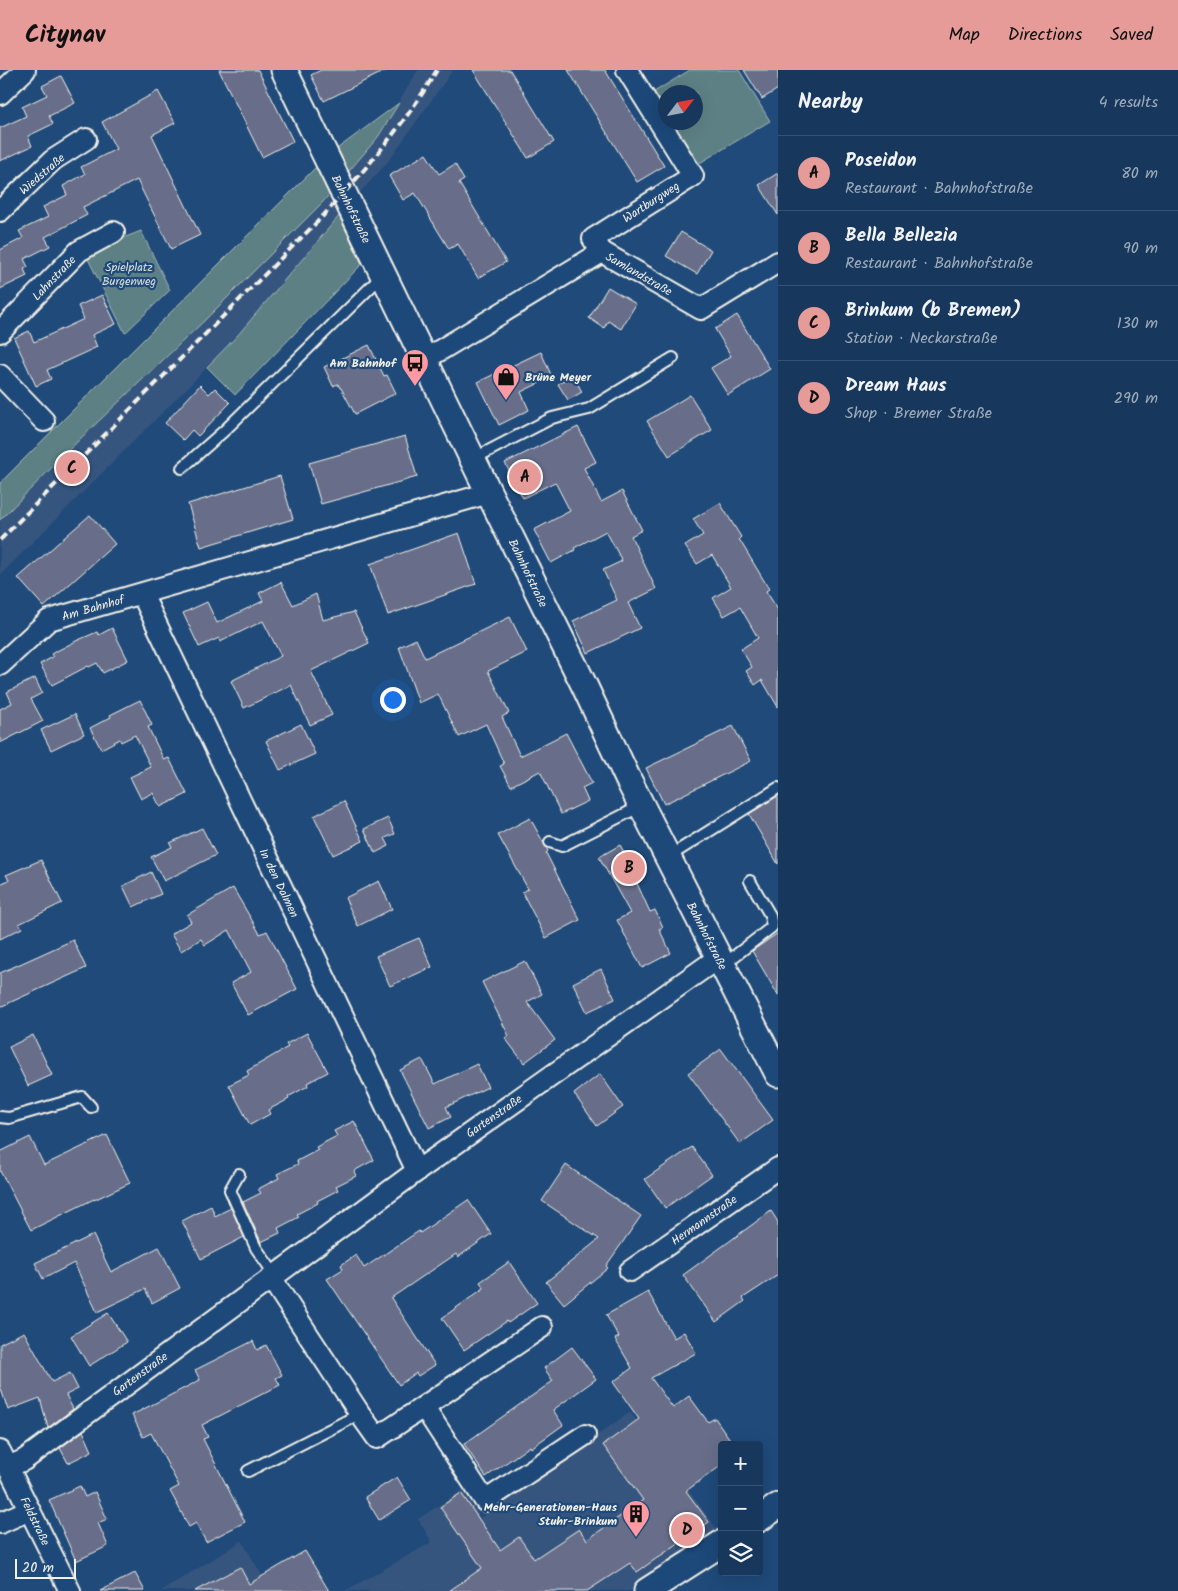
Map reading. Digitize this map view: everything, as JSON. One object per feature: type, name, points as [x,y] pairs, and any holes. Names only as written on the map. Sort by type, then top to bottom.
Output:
[{"type":"street","points":[[0,94],[25,70]]},
{"type":"street","name":"Bahnhofstraße","points":[[284,70],[488,493],[584,685],[641,806],[778,1074]]},
{"type":"street","name":"Wartburgweg","points":[[602,252],[593,240],[693,176],[627,70]]},
{"type":"street","name":"Wiedstraße","points":[[0,211],[53,160],[86,139]]},
{"type":"street","name":"Lahnstraße","points":[[0,332],[79,251],[114,232]]},
{"type":"street","name":"Samlandstraße","points":[[424,360],[602,252],[701,309],[778,262]]},
{"type":"street","points":[[0,375],[44,421]]},
{"type":"street","name":"Am Bahnhof","points":[[0,665],[49,620],[488,493]]},
{"type":"street","name":"In den Dalmen","points":[[142,594],[417,1171]]},
{"type":"street","name":"Gartenstraße","points":[[4,1459],[24,1460],[417,1171],[720,962]]},
{"type":"street","name":"Hermannstraße","points":[[630,1271],[778,1168]]},
{"type":"street","points":[[273,1276],[377,1438],[542,1327]]},
{"type":"street","points":[[424,1408],[485,1501],[584,1435]]},
{"type":"street","name":"Feldstraße","points":[[4,1459],[70,1591]]},
{"type":"street","points":[[763,1516],[778,1506]]},
{"type":"street","points":[[0,1523],[29,1510]]},
{"type":"street","points":[[647,1591],[718,1546]]},
{"type":"lane","points":[[182,468],[225,430],[383,276]]},
{"type":"lane","points":[[472,460],[552,418],[589,409],[674,358]]},
{"type":"lane","points":[[667,858],[778,788]]},
{"type":"lane","points":[[550,842],[562,846],[641,806]]},
{"type":"lane","points":[[720,962],[741,950],[772,926],[770,915],[750,881]]},
{"type":"lane","points":[[0,1117],[9,1118],[82,1097],[91,1107]]},
{"type":"lane","points":[[240,1174],[230,1190],[256,1248],[273,1276]]},
{"type":"lane","points":[[248,1471],[360,1414]]},
{"type":"shaded area","points":[[418,70],[453,70],[387,163],[335,220],[237,336],[0,575],[0,520],[81,438],[204,321],[378,137]]},
{"type":"shaded area","points":[[630,1412],[718,1530],[718,1534],[629,1591],[345,1591],[432,1542],[418,1519],[463,1490],[480,1518]]},
{"type":"shaded area","points":[[242,1541],[271,1591],[161,1591]]},
{"type":"green space","points":[[690,70],[739,70],[770,121],[698,164],[677,130],[703,130],[703,85],[665,85]]},
{"type":"green space","points":[[658,90],[658,99],[654,92]]},
{"type":"green space","points":[[399,103],[378,137],[322,203],[204,321],[81,438],[0,520],[0,483],[326,157]]},
{"type":"green space","points":[[339,216],[362,264],[235,395],[207,367],[237,336]]},
{"type":"green space","name":"Spielplatz Burgenweg","points":[[141,231],[170,290],[125,333],[85,253]]},
{"type":"building","points":[[219,70],[258,70],[293,141],[262,157]]},
{"type":"building","points":[[321,70],[387,70],[324,101],[311,75]]},
{"type":"building","points":[[473,70],[510,70],[554,142],[528,158]]},
{"type":"building","points":[[568,70],[605,70],[664,166],[637,182]]},
{"type":"building","points":[[744,70],[778,70],[778,89],[762,99]]},
{"type":"building","points":[[61,76],[75,103],[49,116],[53,124],[28,136],[32,146],[0,161],[0,128],[26,116],[22,107],[47,95],[42,86]]},
{"type":"building","points":[[158,91],[175,123],[152,135],[200,235],[171,249],[137,180],[83,207],[87,215],[45,237],[50,246],[24,259],[28,267],[24,269],[27,276],[0,289],[0,250],[23,238],[19,231],[48,217],[43,207],[67,195],[63,186],[85,174],[81,167],[116,149],[102,122]]},
{"type":"building","points":[[426,154],[439,174],[455,164],[464,180],[459,183],[506,262],[478,278],[458,244],[449,249],[415,193],[403,200],[389,176]]},
{"type":"building","points":[[778,173],[778,215],[759,185]]},
{"type":"building","points":[[681,232],[711,250],[697,274],[666,256]]},
{"type":"building","points":[[608,287],[636,304],[621,329],[608,321],[604,328],[589,318]]},
{"type":"building","points":[[102,295],[116,324],[92,335],[97,347],[47,370],[51,379],[36,386],[14,338],[29,331],[34,342],[84,319],[78,306]]},
{"type":"building","points":[[737,315],[770,369],[728,395],[711,368],[731,356],[715,329]]},
{"type":"building","points":[[369,345],[384,376],[387,375],[396,393],[355,414],[338,384],[333,386],[324,367]]},
{"type":"building","name":"Brüne Meyer","points":[[541,352],[552,377],[521,392],[529,410],[499,425],[478,382]]},
{"type":"building","points":[[573,375],[582,392],[568,400],[558,384]]},
{"type":"building","points":[[200,385],[209,394],[215,388],[230,403],[198,436],[192,430],[183,440],[165,423]]},
{"type":"building","points":[[690,395],[712,430],[669,456],[647,421]]},
{"type":"building","points":[[578,427],[596,462],[584,468],[601,502],[622,491],[642,530],[631,536],[656,589],[628,603],[640,628],[588,653],[573,621],[617,600],[603,570],[622,561],[606,531],[551,563],[534,530],[570,511],[555,482],[523,498],[505,463]]},
{"type":"building","points":[[405,436],[417,477],[321,504],[309,463]]},
{"type":"building","points":[[280,476],[293,519],[201,547],[188,504]]},
{"type":"building","points":[[720,503],[741,537],[739,539],[769,589],[766,591],[778,610],[778,707],[762,680],[755,685],[746,671],[752,667],[741,649],[758,638],[740,607],[724,616],[713,598],[731,587],[712,555],[697,564],[685,546],[703,535],[693,519]]},
{"type":"building","points":[[90,515],[115,544],[44,607],[18,578]]},
{"type":"building","points":[[459,533],[476,584],[388,615],[370,564]]},
{"type":"building","points":[[281,582],[293,605],[316,594],[323,620],[354,612],[369,643],[311,671],[332,715],[310,725],[291,685],[244,708],[231,681],[281,656],[263,621],[220,642],[219,638],[199,647],[183,613],[207,602],[217,623],[263,601],[259,593]]},
{"type":"building","points":[[510,617],[527,652],[488,671],[509,713],[502,717],[520,756],[566,733],[592,783],[582,788],[588,801],[561,814],[540,771],[511,786],[500,766],[504,764],[486,724],[459,737],[438,694],[419,703],[399,647],[416,639],[425,658]]},
{"type":"building","points":[[112,628],[128,660],[103,673],[97,663],[52,685],[40,664],[53,657],[51,654],[76,641],[97,632],[99,635]]},
{"type":"building","points":[[35,678],[42,693],[31,699],[43,721],[0,743],[0,709],[12,703],[7,692]]},
{"type":"building","points":[[140,700],[152,725],[148,727],[164,760],[169,758],[187,794],[160,807],[153,793],[141,799],[130,777],[151,767],[135,735],[121,742],[120,739],[101,749],[90,728],[111,717],[110,715]]},
{"type":"building","points":[[75,714],[84,734],[51,750],[41,730]]},
{"type":"building","points":[[301,724],[315,754],[280,770],[266,741]]},
{"type":"building","points":[[733,726],[751,761],[664,804],[646,768]]},
{"type":"building","points":[[778,796],[778,864],[749,814]]},
{"type":"building","points":[[344,801],[363,841],[333,855],[314,816]]},
{"type":"building","points":[[388,818],[395,834],[385,838],[389,846],[375,853],[364,829]]},
{"type":"building","points":[[530,818],[548,851],[546,853],[580,920],[546,938],[522,892],[528,889],[498,835]]},
{"type":"building","points":[[202,828],[216,855],[164,881],[151,857],[172,847],[170,843]]},
{"type":"building","points":[[620,845],[638,877],[635,879],[650,912],[655,910],[663,927],[659,929],[671,953],[642,968],[617,920],[630,913],[599,857]]},
{"type":"building","points":[[41,860],[62,903],[19,924],[22,928],[0,939],[0,884],[9,880],[6,875]]},
{"type":"building","points":[[151,872],[161,894],[133,907],[123,886]]},
{"type":"building","points":[[379,881],[392,909],[358,926],[345,898]]},
{"type":"building","points":[[233,888],[260,934],[267,931],[297,989],[248,1015],[231,983],[251,972],[229,930],[205,945],[201,939],[181,951],[171,934],[191,922],[187,915]]},
{"type":"building","points":[[778,933],[778,995],[752,951]]},
{"type":"building","points":[[419,938],[432,967],[390,986],[376,956]]},
{"type":"building","points":[[73,940],[86,968],[0,1007],[0,973]]},
{"type":"building","points":[[525,961],[542,994],[527,1002],[555,1040],[524,1063],[505,1038],[509,1036],[482,982]]},
{"type":"building","points":[[601,969],[615,999],[587,1012],[573,983]]},
{"type":"building","points":[[307,1033],[328,1072],[307,1083],[308,1086],[268,1110],[270,1114],[250,1125],[229,1085],[249,1075],[247,1071],[288,1047],[286,1044]]},
{"type":"building","points":[[33,1035],[52,1075],[28,1086],[9,1047]]},
{"type":"building","points":[[721,1049],[773,1120],[740,1144],[688,1073]]},
{"type":"building","points":[[422,1059],[435,1084],[477,1064],[488,1087],[446,1107],[451,1117],[429,1128],[400,1070]]},
{"type":"building","points":[[600,1074],[623,1107],[597,1126],[574,1094]]},
{"type":"building","points":[[354,1121],[374,1160],[354,1171],[356,1176],[336,1186],[338,1190],[297,1214],[299,1217],[278,1228],[280,1233],[261,1242],[243,1202],[261,1193],[258,1189],[279,1178],[277,1174],[298,1164],[297,1161],[318,1150],[316,1147],[337,1136],[334,1131]]},
{"type":"building","points":[[107,1135],[130,1183],[31,1230],[0,1171],[0,1152],[30,1137],[44,1165]]},
{"type":"building","points":[[692,1147],[712,1175],[665,1208],[645,1179]]},
{"type":"building","points":[[566,1165],[641,1216],[606,1266],[608,1268],[564,1304],[546,1282],[599,1239],[542,1201]]},
{"type":"building","points":[[468,1200],[491,1234],[458,1257],[456,1254],[391,1298],[435,1365],[418,1376],[416,1373],[399,1385],[327,1279],[343,1269],[341,1265],[356,1255],[364,1268]]},
{"type":"building","points":[[211,1206],[215,1216],[231,1208],[244,1237],[201,1259],[182,1221]]},
{"type":"building","points":[[771,1211],[778,1222],[778,1275],[743,1298],[745,1301],[716,1322],[683,1275]]},
{"type":"building","points":[[93,1235],[111,1272],[159,1247],[180,1288],[152,1303],[145,1289],[97,1312],[74,1263],[43,1279],[35,1263]]},
{"type":"building","points":[[509,1262],[537,1303],[464,1350],[442,1318],[484,1288],[480,1282]]},
{"type":"building","points":[[648,1292],[674,1338],[684,1332],[696,1353],[651,1378],[673,1408],[689,1396],[708,1422],[715,1418],[731,1441],[718,1441],[718,1468],[686,1491],[709,1522],[637,1572],[630,1563],[587,1591],[449,1591],[482,1568],[440,1507],[461,1493],[500,1550],[519,1537],[534,1559],[579,1529],[587,1540],[643,1500],[603,1445],[639,1419],[613,1382],[632,1368],[615,1339],[619,1337],[606,1315]]},
{"type":"building","points":[[108,1313],[127,1342],[89,1366],[71,1336]]},
{"type":"building","points":[[24,1332],[52,1382],[70,1373],[78,1389],[66,1395],[73,1409],[48,1428],[40,1398],[8,1410],[0,1386],[0,1344]]},
{"type":"building","points":[[253,1341],[257,1350],[266,1345],[282,1375],[276,1378],[280,1385],[202,1425],[208,1437],[203,1439],[245,1522],[206,1542],[196,1523],[189,1527],[170,1491],[179,1486],[151,1433],[143,1437],[132,1415],[200,1380],[195,1370]]},
{"type":"building","points":[[572,1347],[596,1379],[553,1410],[563,1425],[486,1477],[464,1444],[553,1381],[544,1368]]},
{"type":"building","points":[[83,1431],[92,1451],[68,1463],[60,1448]]},
{"type":"building","points":[[397,1477],[411,1500],[379,1520],[365,1497]]},
{"type":"building","points":[[80,1486],[85,1497],[95,1492],[107,1519],[98,1523],[108,1546],[76,1561],[49,1500]]},
{"type":"building","points":[[305,1551],[329,1591],[195,1591],[240,1567],[249,1584]]},
{"type":"building","points":[[135,1573],[145,1591],[100,1591]]},
{"type":"railway","points":[[0,540],[323,216],[384,146],[412,109],[437,70]]},
{"type":"place","name":"Am Bahnhof","points":[[415,387]]},
{"type":"place","name":"Brüne Meyer","points":[[506,401]]},
{"type":"place","name":"Brinkum (b Bremen)","points":[[72,468]]},
{"type":"place","name":"Poseidon","points":[[525,477]]},
{"type":"place","name":"Bella Bellezia","points":[[629,868]]},
{"type":"place","name":"Dream Haus","points":[[687,1530]]},
{"type":"place","name":"Mehr-Generationen-Haus Stuhr-Brinkum","points":[[636,1538]]}]
